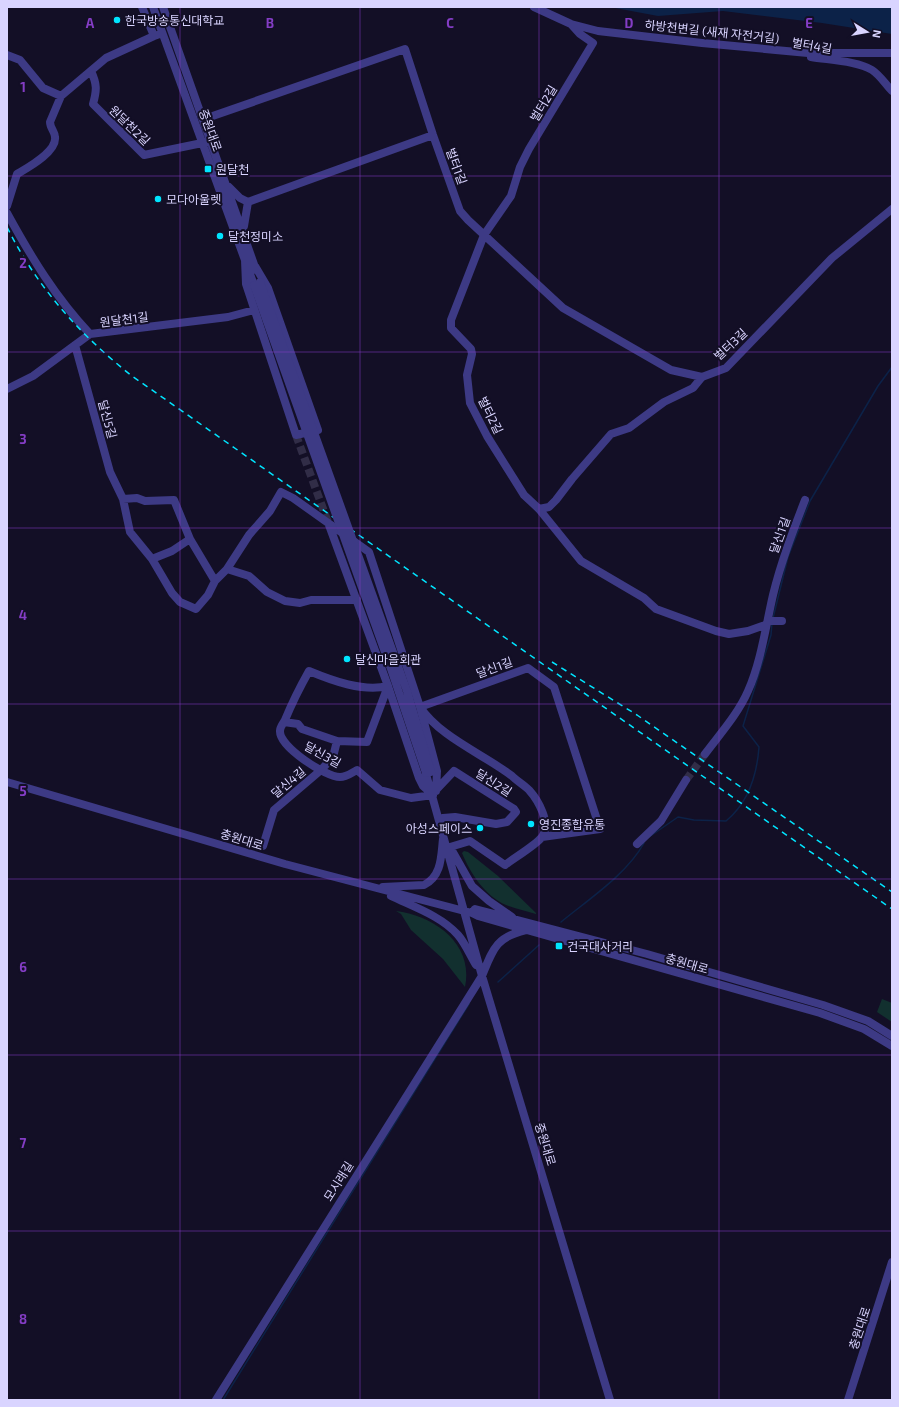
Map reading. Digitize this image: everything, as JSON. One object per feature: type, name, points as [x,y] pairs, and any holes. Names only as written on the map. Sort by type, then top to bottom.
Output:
[{"type":"street","points":[[142,7],[154,36]]},
{"type":"street","name":"중원대로","points":[[153,7],[245,260],[257,284],[428,773],[458,890],[461,894]]},
{"type":"street","name":"중원대로","points":[[163,7],[228,186],[255,266],[257,284]]},
{"type":"street","name":"하방천변길 (새재 자전거길)","points":[[534,7],[570,24],[598,31],[766,50],[816,53],[892,53]]},
{"type":"street","name":"벌터2길","points":[[570,24],[580,34],[593,43],[529,149],[520,167],[510,196],[484,235],[451,320],[451,328],[471,349],[472,354],[467,374],[470,402],[524,494],[539,509],[581,561],[644,598],[656,608],[716,631],[729,634],[764,625],[769,621]]},
{"type":"street","points":[[7,206],[17,174],[43,158],[55,142],[55,137],[50,122],[61,96],[114,54],[171,28]]},
{"type":"street","name":"벌터1길","points":[[204,119],[405,49],[460,211],[563,308],[671,370],[702,377]]},
{"type":"street","name":"벌터4길","points":[[766,50],[862,66],[872,70],[882,78],[892,90]]},
{"type":"street","points":[[7,56],[20,60],[43,88],[61,96]]},
{"type":"street","name":"원달천2길","points":[[91,71],[97,84],[93,104],[144,155],[212,142]]},
{"type":"street","points":[[243,232],[245,208],[248,202],[433,135]]},
{"type":"street","points":[[228,186],[240,198],[248,202]]},
{"type":"street","name":"벌터3길","points":[[539,509],[549,507],[556,500],[611,434],[629,428],[664,402],[693,388],[702,377],[726,368],[832,258],[892,209]]},
{"type":"street","name":"원달천1길","points":[[7,213],[29,253],[50,285],[90,334],[98,335],[228,317],[254,310]]},
{"type":"street","points":[[245,260],[246,284],[296,435],[318,430],[268,288],[255,266]]},
{"type":"street","points":[[7,389],[33,376],[90,334]]},
{"type":"street","name":"달신5길","points":[[75,345],[110,472],[123,498],[130,532],[152,559],[172,594],[180,602],[196,609],[208,595],[216,581],[227,569],[249,535],[270,511],[281,492],[293,498],[329,525]]},
{"type":"street","points":[[123,498],[137,498],[145,501],[174,500],[190,539],[216,581]]},
{"type":"street","name":"달신1길","points":[[705,754],[739,708],[748,691],[769,621],[773,595],[784,554],[805,500]]},
{"type":"street","points":[[329,525],[368,552],[420,707],[437,771],[434,793],[423,786],[418,778],[388,686],[329,525]]},
{"type":"street","points":[[152,559],[172,551],[190,539]]},
{"type":"street","points":[[227,569],[249,576],[267,592],[285,601],[300,603],[311,600],[357,600]]},
{"type":"street","points":[[769,621],[782,621]]},
{"type":"street","name":"달신1길","points":[[420,707],[528,668],[554,687],[600,829],[542,837],[505,865],[470,841],[450,847]]},
{"type":"street","name":"달신3길","points":[[388,686],[374,689],[328,679],[309,671],[290,705],[284,722],[279,730],[280,735],[297,756],[321,770],[338,777],[345,777],[357,770],[380,790],[411,798],[434,793]]},
{"type":"street","points":[[284,722],[298,724],[302,729],[338,741],[367,742],[388,686]]},
{"type":"street","points":[[420,707],[426,716],[460,743],[506,772],[528,789],[539,804],[542,814],[545,825],[542,837]]},
{"type":"street","name":"달신4길","points":[[263,846],[274,810],[321,770],[333,757],[338,741]]},
{"type":"street","name":"달신2길","points":[[434,793],[454,772],[514,809],[516,812],[507,822],[496,824],[455,817],[443,818]]},
{"type":"street","points":[[637,844],[661,821],[686,780]]},
{"type":"street","name":"충원대로","points":[[7,782],[285,864],[373,888],[464,910],[476,916],[820,1013],[864,1029],[892,1046]]},
{"type":"street","name":"중원대로","points":[[434,793],[443,818],[462,890],[461,894],[464,910],[482,976],[610,1400]]},
{"type":"street","points":[[373,888],[424,885],[430,882],[439,868],[444,834]]},
{"type":"street","points":[[450,847],[472,886],[489,901],[512,917]]},
{"type":"street","points":[[373,888],[416,908],[445,924],[459,936],[482,976]]},
{"type":"street","name":"충원대로","points":[[472,913],[475,909],[512,917],[823,1005],[868,1021],[892,1036]]},
{"type":"street","name":"모시래길","points":[[216,1400],[482,976],[497,944],[504,938],[526,930]]},
{"type":"street","name":"충원대로","points":[[848,1400],[892,1262]]},
{"type":"green space","points":[[464,851],[468,852],[498,876],[536,914],[509,906],[491,896],[479,883],[469,868],[462,853]]},
{"type":"green space","points":[[396,911],[411,914],[424,919],[437,926],[448,935],[457,945],[464,958],[466,972],[465,987],[443,959],[411,930],[401,914]]},
{"type":"green space","points":[[882,999],[892,1003],[892,1022],[877,1012]]},
{"type":"water","points":[[610,7],[892,7],[892,34],[822,23],[723,11],[658,16]]},
{"type":"waterway","points":[[773,618],[788,557],[810,501],[878,386],[892,367]]},
{"type":"waterway","points":[[649,837],[678,817],[694,820],[726,821],[734,814],[746,797],[756,767],[759,747],[743,726],[771,635],[772,623]]},
{"type":"waterway","points":[[561,922],[618,876],[637,854],[644,843]]},
{"type":"waterway","points":[[498,982],[539,945]]},
{"type":"waterway","points":[[223,1400],[469,1004]]},
{"type":"tunnel","points":[[296,435],[329,525]]},
{"type":"tunnel","points":[[686,780],[705,754]]},
{"type":"railway","points":[[7,227],[31,269],[61,308],[95,344],[132,376],[892,909]]},
{"type":"railway","points":[[552,662],[637,715],[892,892]]},
{"type":"place","name":"한국방송통신대학교","points":[[117,20]]},
{"type":"place","name":"원달천","points":[[208,169]]},
{"type":"place","name":"모다아울렛","points":[[158,199]]},
{"type":"place","name":"달천정미소","points":[[220,236]]},
{"type":"place","name":"달신마을회관","points":[[347,659]]},
{"type":"place","name":"영진종합유통","points":[[531,824]]},
{"type":"place","name":"아성스페이스","points":[[480,828]]},
{"type":"place","name":"건국대사거리","points":[[559,946]]}]
